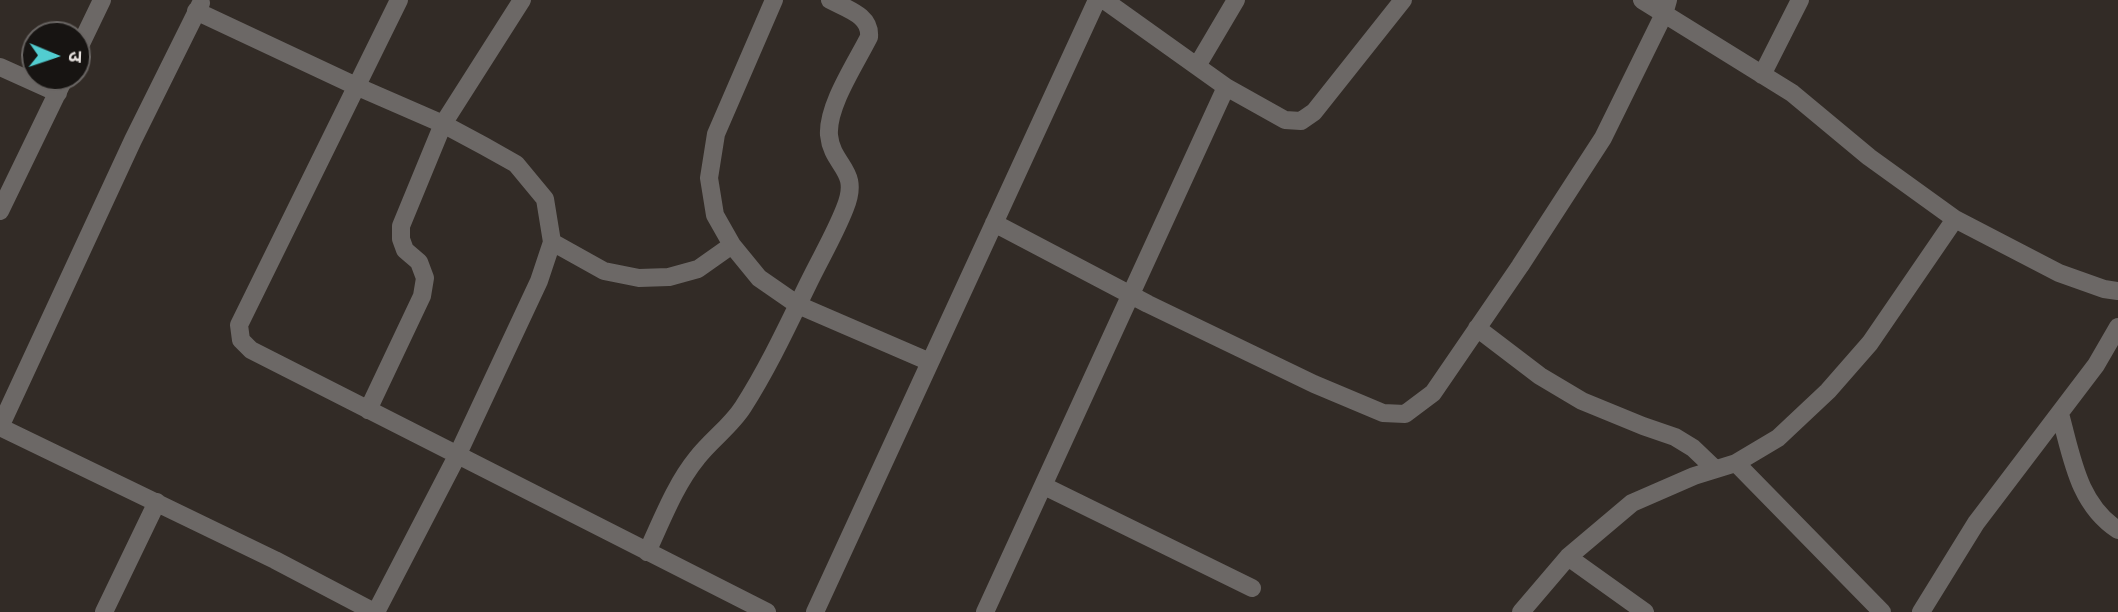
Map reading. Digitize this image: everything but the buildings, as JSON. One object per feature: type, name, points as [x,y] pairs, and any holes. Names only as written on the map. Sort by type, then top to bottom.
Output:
[{"type":"street","points":[[91,23],[102,0]]},
{"type":"street","points":[[400,0],[239,325],[241,340],[251,351],[767,612]]},
{"type":"street","points":[[368,410],[422,296],[425,278],[419,262],[405,250],[401,239],[401,226],[443,124],[522,0]]},
{"type":"street","points":[[774,0],[716,134],[709,178],[715,215],[732,245],[759,278],[798,304],[930,362]]},
{"type":"street","points":[[647,552],[676,493],[697,458],[742,408],[846,207],[852,186],[846,170],[833,153],[829,136],[830,121],[838,97],[869,37],[870,30],[866,20],[830,0]]},
{"type":"street","points":[[815,612],[1097,0]]},
{"type":"street","points":[[1104,0],[1226,87],[1285,120],[1301,121],[1314,112],[1403,0]]},
{"type":"street","points":[[1197,66],[1236,0]]},
{"type":"street","points":[[1642,0],[1666,7],[1792,93],[1869,157],[1955,219],[2059,273],[2104,289],[2118,291]]},
{"type":"street","points":[[1762,75],[1800,0]]},
{"type":"street","points":[[199,6],[358,87],[443,124],[516,164],[545,199],[552,242],[539,281],[457,456],[375,612],[275,560],[0,427],[133,140],[199,6]]},
{"type":"street","points":[[994,222],[1159,310],[1314,384],[1383,413],[1405,414],[1433,393],[1520,266],[1602,138],[1666,7]]},
{"type":"street","points":[[0,67],[21,73]]},
{"type":"street","points":[[985,612],[1226,87]]},
{"type":"street","points":[[0,211],[59,91]]},
{"type":"street","points":[[1521,612],[1568,557],[1632,503],[1694,475],[1736,463],[1778,438],[1828,391],[1870,343],[1955,219]]},
{"type":"street","points":[[552,242],[604,271],[639,278],[669,277],[698,268],[732,245]]},
{"type":"street","points":[[1921,612],[1976,523],[2096,365],[2118,327]]},
{"type":"street","points":[[1477,328],[1582,401],[1675,437],[1693,448],[1715,469]]},
{"type":"street","points":[[2060,414],[2079,484],[2091,506],[2118,530]]},
{"type":"street","points":[[1736,463],[1882,612]]},
{"type":"street","points":[[1044,486],[1252,588]]},
{"type":"street","points":[[104,612],[157,502]]},
{"type":"street","points":[[1568,557],[1645,612]]}]
